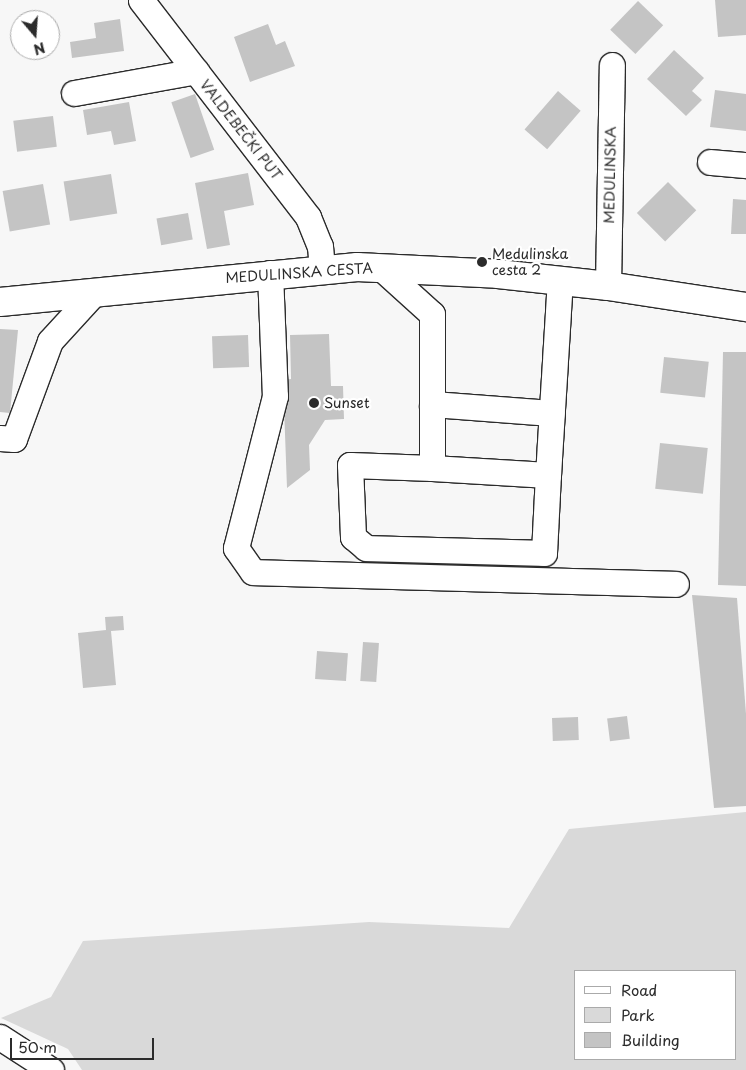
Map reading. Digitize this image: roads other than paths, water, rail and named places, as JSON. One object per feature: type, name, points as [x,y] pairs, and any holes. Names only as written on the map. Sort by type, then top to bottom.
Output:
[{"type":"main road","name":"MEDULINSKA CESTA","points":[[0,302],[322,269],[380,268],[608,286],[746,307]]},
{"type":"street","name":"VALDEBEČKI PUT","points":[[141,0],[308,217],[320,246],[322,269]]},
{"type":"street","name":"MEDULINSKA","points":[[608,286],[612,65]]},
{"type":"street","points":[[74,92],[196,71]]},
{"type":"street","points":[[710,162],[746,165]]},
{"type":"street","points":[[380,268],[432,314],[432,468]]},
{"type":"street","points":[[270,274],[275,396],[236,548],[253,572],[676,584]]},
{"type":"street","points":[[548,475],[350,465],[353,537],[366,548],[544,553],[560,281]]},
{"type":"street","points":[[0,438],[14,439],[50,341],[94,293]]},
{"type":"street","points":[[432,404],[552,413]]},
{"type":"street","points":[[0,1037],[51,1070]]},
{"type":"place","name":"Medulinska cesta 2","points":[[482,262]]},
{"type":"place","name":"Sunset","points":[[314,403]]}]
